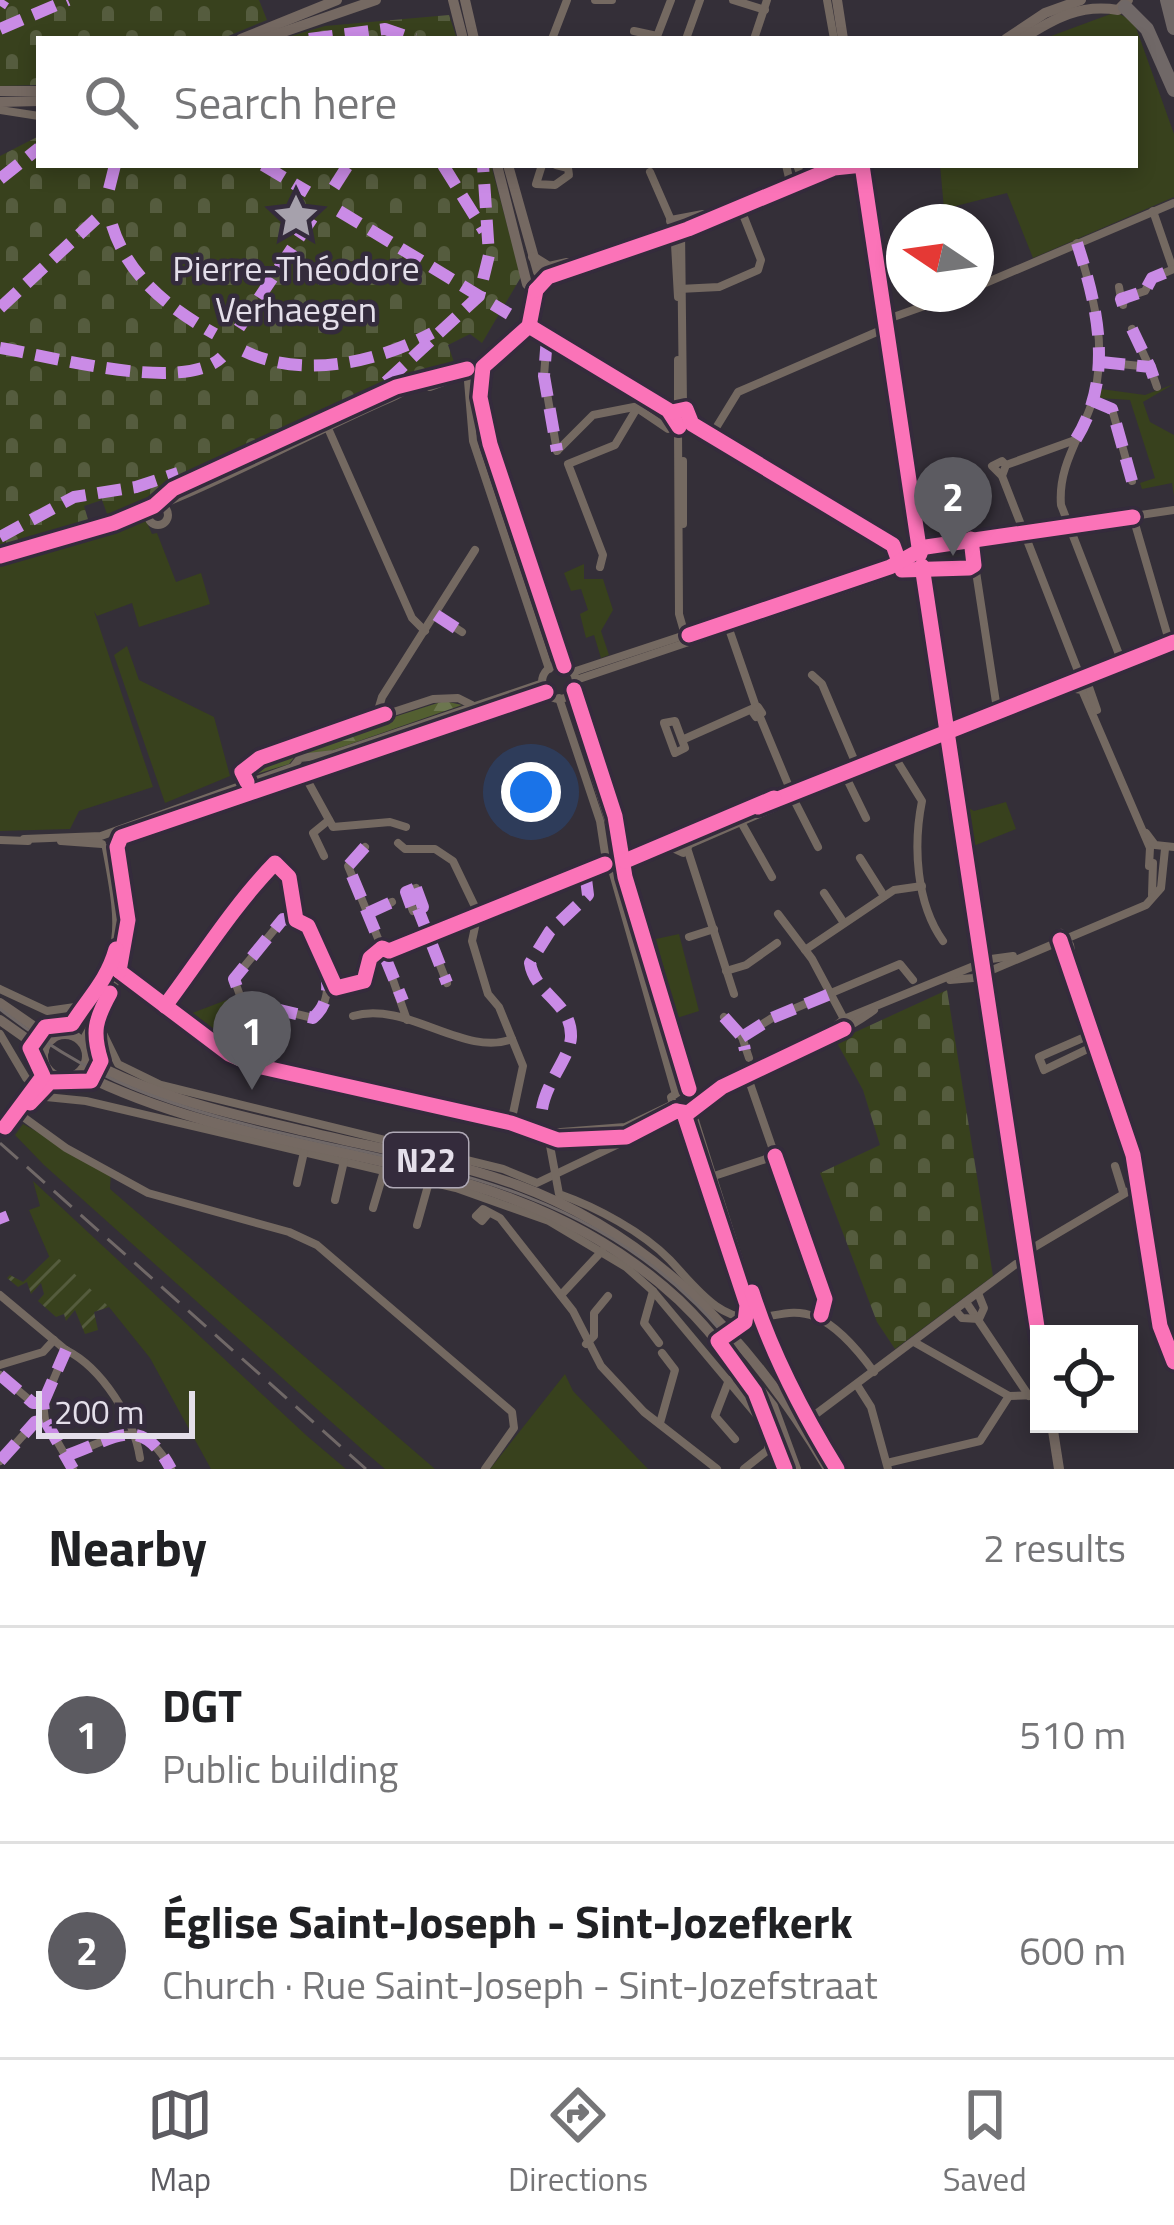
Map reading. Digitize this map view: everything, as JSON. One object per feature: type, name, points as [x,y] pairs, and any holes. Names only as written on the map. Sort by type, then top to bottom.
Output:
[{"type":"highway","points":[[1167,0],[1174,28]]},
{"type":"highway","points":[[1126,3],[1147,29],[1174,90]]},
{"type":"main road","points":[[248,36],[337,0]]},
{"type":"main road","points":[[272,36],[376,0]]},
{"type":"main road","points":[[453,0],[472,36]]},
{"type":"main road","points":[[463,36],[465,0]]},
{"type":"main road","points":[[837,0],[843,36]]},
{"type":"main road","points":[[1011,36],[1046,13],[1081,0]]},
{"type":"main road","points":[[1027,36],[1067,14],[1103,2],[1113,10],[1126,3]]},
{"type":"main road","points":[[0,91],[36,92]]},
{"type":"main road","points":[[0,106],[36,101]]},
{"type":"main road","points":[[498,168],[537,278]]},
{"type":"main road","points":[[509,168],[537,278]]},
{"type":"main road","points":[[537,278],[796,177],[834,168]]},
{"type":"main road","points":[[862,168],[1037,1325]]},
{"type":"main road","points":[[537,278],[740,207],[796,177]]},
{"type":"main road","points":[[533,257],[549,267],[582,259]]},
{"type":"main road","points":[[0,1003],[48,1045],[52,1073]]},
{"type":"main road","points":[[0,1020],[48,1045],[77,1039],[87,1060],[80,1073]]},
{"type":"main road","name":"N22","points":[[87,1060],[173,1099],[467,1169],[552,1199],[657,1262],[730,1331],[827,1464]]},
{"type":"main road","name":"N22","points":[[52,1073],[80,1073],[190,1115],[514,1196],[582,1228],[657,1281],[718,1341],[773,1406],[796,1469]]},
{"type":"main road","name":"N22","points":[[732,1358],[764,1413],[782,1469]]},
{"type":"main road","points":[[1054,1433],[1060,1469]]},
{"type":"street","points":[[553,36],[567,0]]},
{"type":"street","points":[[595,0],[612,0]]},
{"type":"street","points":[[657,36],[671,0]]},
{"type":"street","points":[[687,36],[700,0]]},
{"type":"street","points":[[827,0],[833,36]]},
{"type":"street","points":[[730,1],[766,5],[755,36]]},
{"type":"street","points":[[634,32],[649,36]]},
{"type":"street","points":[[0,106],[36,115]]},
{"type":"street","points":[[541,168],[536,184],[546,185],[569,175],[568,168]]},
{"type":"street","points":[[650,172],[676,227],[682,622],[687,638]]},
{"type":"street","points":[[994,278],[1174,202]]},
{"type":"street","points":[[680,289],[719,287],[758,270],[761,260],[740,207]]},
{"type":"street","points":[[1119,287],[1122,302],[1145,291],[1152,278],[1174,269],[1153,212]]},
{"type":"street","points":[[1077,243],[1100,327],[1101,362],[1093,400],[1060,488],[1068,525],[1122,662]]},
{"type":"street","points":[[474,381],[530,326],[537,278]]},
{"type":"street","points":[[711,436],[738,392],[915,312]]},
{"type":"street","points":[[530,326],[645,396],[678,409]]},
{"type":"street","points":[[1132,329],[1157,387]]},
{"type":"street","points":[[547,337],[544,376],[557,452],[593,415],[638,409],[668,429],[681,425],[711,436],[890,543],[901,566]]},
{"type":"street","points":[[1101,362],[1150,367]]},
{"type":"street","points":[[81,532],[154,506],[427,379],[430,387],[448,380],[453,369],[476,364],[483,368]]},
{"type":"street","points":[[467,369],[549,669],[544,687]]},
{"type":"street","points":[[600,567],[603,555],[568,464],[615,445],[645,396]]},
{"type":"street","points":[[1093,400],[1112,409],[1132,481]]},
{"type":"street","points":[[678,409],[681,425]]},
{"type":"street","points":[[327,426],[412,618],[425,631]]},
{"type":"street","points":[[96,1019],[118,1064],[161,1084],[494,1167],[537,1183],[874,1010],[1149,902],[1160,888],[1160,855],[1141,827],[1002,476],[1006,465],[1076,439]]},
{"type":"street","points":[[1058,445],[1070,455]]},
{"type":"street","points":[[921,560],[926,547],[1174,511]]},
{"type":"street","points":[[686,844],[856,764],[1050,689],[1083,682],[1172,643],[1132,517]]},
{"type":"street","points":[[971,539],[997,709]]},
{"type":"street","points":[[376,717],[382,697],[475,550]]},
{"type":"street","points":[[921,560],[930,572],[974,565]]},
{"type":"street","points":[[574,676],[921,560]]},
{"type":"street","points":[[520,565],[561,665],[574,676]]},
{"type":"street","points":[[436,615],[462,632]]},
{"type":"street","points":[[728,626],[757,712],[818,847]]},
{"type":"street","points":[[549,669],[561,665]]},
{"type":"street","points":[[812,675],[856,764]]},
{"type":"street","points":[[574,676],[570,695],[680,1090],[758,1316],[827,1464]]},
{"type":"street","points":[[544,687],[559,698],[616,859]]},
{"type":"street","points":[[311,764],[474,706],[544,687]]},
{"type":"street","points":[[294,771],[297,759],[311,764],[544,687]]},
{"type":"street","points":[[559,698],[570,695]]},
{"type":"street","points":[[382,697],[395,710]]},
{"type":"street","points":[[248,786],[242,772],[260,758],[395,710],[447,698],[474,706]]},
{"type":"street","points":[[682,740],[757,712]]},
{"type":"street","points":[[381,954],[616,859],[666,845],[683,853],[686,844],[758,806],[846,777],[884,760],[891,751]]},
{"type":"street","points":[[891,751],[922,801],[915,836],[922,886],[928,920],[943,941]]},
{"type":"street","points":[[306,778],[311,764]]},
{"type":"street","points":[[77,1039],[90,1004],[115,975],[118,913],[103,843],[108,829],[119,834],[294,771],[306,778],[328,820],[338,829],[383,822],[406,827]]},
{"type":"street","points":[[846,777],[866,818]]},
{"type":"street","points":[[323,856],[313,833],[328,820]]},
{"type":"street","points":[[741,822],[772,877]]},
{"type":"street","points":[[77,1039],[96,1019],[115,975],[128,920],[119,834]]},
{"type":"street","points":[[0,840],[103,843],[117,848]]},
{"type":"street","points":[[398,843],[405,849],[435,849],[452,861],[478,913],[472,941],[488,994],[500,1007],[523,1070],[511,1123]]},
{"type":"street","points":[[686,844],[734,994]]},
{"type":"street","points":[[365,847],[348,866],[406,1020]]},
{"type":"street","points":[[860,858],[884,896]]},
{"type":"street","points":[[165,1006],[217,940],[243,894],[275,868],[290,877],[301,921],[329,976],[320,1012],[313,1018],[242,1001],[234,979],[283,919],[301,921]]},
{"type":"street","points":[[805,950],[884,896],[922,886]]},
{"type":"street","points":[[824,892],[844,923]]},
{"type":"street","points":[[368,913],[392,902]]},
{"type":"street","points":[[418,909],[447,983]]},
{"type":"street","points":[[778,914],[805,950],[846,1023]]},
{"type":"street","points":[[689,937],[714,929]]},
{"type":"street","points":[[1062,937],[1138,1185],[1160,1326],[1174,1362]]},
{"type":"street","points":[[726,971],[746,965],[777,943]]},
{"type":"street","points":[[742,1037],[900,964],[913,980]]},
{"type":"street","points":[[115,975],[229,1054],[257,1066],[511,1123],[558,1140],[593,1142],[631,1136]]},
{"type":"street","points":[[0,988],[47,1011],[90,1004]]},
{"type":"street","points":[[353,1016],[366,1012],[406,1020],[493,1047],[512,1040]]},
{"type":"street","points":[[724,1017],[742,1037],[749,1058]]},
{"type":"street","points":[[0,1034],[50,1099],[86,1101],[429,1182],[460,1184],[602,1251],[653,1291],[760,1418],[768,1450],[744,1469]]},
{"type":"street","points":[[1092,1034],[1039,1057],[1044,1070],[1096,1045]]},
{"type":"street","points":[[2,1130],[52,1073]]},
{"type":"street","points":[[747,1075],[824,1295],[821,1316]]},
{"type":"street","points":[[680,1090],[686,1107]]},
{"type":"street","points":[[548,1133],[625,1126],[686,1107]]},
{"type":"street","points":[[17,1113],[66,1148],[148,1193],[289,1232],[339,1261],[512,1412],[514,1427],[484,1469]]},
{"type":"street","points":[[548,1133],[560,1194],[635,1232],[727,1311],[758,1316],[791,1310],[821,1316],[843,1330],[874,1372]]},
{"type":"street","points":[[297,1183],[304,1152]]},
{"type":"street","points":[[709,1177],[775,1156]]},
{"type":"street","points":[[335,1200],[344,1161]]},
{"type":"street","points":[[1114,1166],[1123,1192]]},
{"type":"street","points":[[373,1208],[383,1171]]},
{"type":"street","points":[[709,1177],[746,1315]]},
{"type":"street","points":[[417,1225],[429,1182]]},
{"type":"street","points":[[808,1420],[1027,1257],[1138,1185]]},
{"type":"street","points":[[488,1214],[500,1218],[561,1295],[586,1344],[621,1390],[717,1469]]},
{"type":"street","points":[[561,1295],[602,1251]]},
{"type":"street","points":[[653,1291],[644,1323],[675,1370],[660,1424]]},
{"type":"street","points":[[978,1293],[984,1308],[979,1319]]},
{"type":"street","points":[[0,1294],[91,1370],[122,1412],[145,1469]]},
{"type":"street","points":[[586,1344],[594,1336],[593,1321],[608,1296]]},
{"type":"street","points":[[967,1302],[1030,1389]]},
{"type":"street","points":[[955,1310],[968,1320],[979,1319]]},
{"type":"street","points":[[718,1341],[746,1315]]},
{"type":"street","points":[[578,1323],[593,1321]]},
{"type":"street","points":[[0,1365],[43,1352],[54,1340]]},
{"type":"street","points":[[914,1342],[1009,1396],[1030,1395]]},
{"type":"street","points":[[66,1350],[38,1403],[40,1421],[68,1455],[73,1469]]},
{"type":"street","points":[[0,1375],[38,1403]]},
{"type":"street","points":[[729,1380],[715,1417],[735,1439]]},
{"type":"street","points":[[856,1385],[871,1407],[888,1466],[980,1441],[1009,1396]]},
{"type":"street","points":[[0,1461],[40,1421]]},
{"type":"street","points":[[68,1455],[132,1434],[154,1439],[171,1469]]},
{"type":"green space","points":[[0,0],[259,0],[267,20],[228,36],[36,36],[36,85],[0,86]]},
{"type":"green space","points":[[1116,12],[1134,22],[1174,134],[1174,197],[1033,258],[1007,193],[944,204],[940,168],[1138,168],[1138,36],[1051,36]]},
{"type":"green space","points":[[449,15],[456,36],[291,36],[325,26]]},
{"type":"green space","points":[[36,138],[36,168],[492,168],[521,277],[482,343],[470,334],[448,345],[454,362],[294,431],[129,511],[109,519],[102,500],[84,506],[90,526],[0,553],[0,156]]},
{"type":"green space","points":[[1174,384],[1143,402],[1150,422],[1174,435],[1174,496],[1172,483],[1142,489],[1140,483],[1155,478],[1130,400],[1099,398],[1101,389],[1145,395]]},
{"type":"green space","points":[[143,514],[152,534],[157,533],[176,582],[201,573],[210,604],[139,627],[132,603],[97,616],[94,611],[153,787],[79,811],[70,829],[0,831],[0,560]]},
{"type":"green space","points":[[584,564],[584,579],[603,579],[613,610],[601,631],[609,655],[601,658],[594,635],[586,638],[580,614],[588,610],[581,589],[571,591],[564,573]]},
{"type":"green space","points":[[127,646],[139,680],[214,717],[230,776],[165,803],[114,655]]},
{"type":"green space","points":[[444,701],[462,705],[316,756],[296,755],[289,764],[250,776],[249,770],[263,759]]},
{"type":"green space","points":[[1006,802],[1016,829],[971,847],[967,807],[974,811]]},
{"type":"green space","points":[[679,934],[699,1011],[677,1018],[656,939]]},
{"type":"green space","points":[[947,990],[993,1276],[895,1349],[877,1322],[820,1173],[880,1145],[863,1090],[836,1041]]},
{"type":"green space","points":[[237,996],[241,1004],[262,1011],[254,1027],[261,1056],[229,1043],[187,1015]]},
{"type":"green space","points":[[23,1124],[111,1172],[110,1189],[435,1469],[385,1469],[44,1165],[15,1135]]},
{"type":"green space","points":[[33,1181],[346,1469],[211,1469],[150,1358],[109,1307],[49,1256],[29,1210],[40,1206]]},
{"type":"green space","points":[[53,1253],[109,1307],[94,1312],[98,1330],[85,1334],[75,1310],[66,1321],[64,1314],[56,1317],[38,1301],[44,1294],[41,1283],[31,1294],[27,1282],[18,1287],[7,1278],[10,1275],[23,1282]]},
{"type":"green space","points":[[565,1374],[573,1391],[648,1469],[490,1469]]},
{"type":"tram line","points":[[0,1009],[72,1058],[150,1095],[222,1118],[437,1168],[506,1189],[573,1217],[637,1254],[697,1305],[743,1360],[767,1401],[790,1469]]},
{"type":"railway","points":[[0,1143],[366,1469]]},
{"type":"marked path","points":[[0,6],[4,0]]},
{"type":"marked path","points":[[0,29],[68,0]]},
{"type":"marked path","points":[[332,36],[385,29],[406,36]]},
{"type":"marked path","points":[[0,179],[36,150]]},
{"type":"marked path","points":[[109,189],[114,168]]},
{"type":"marked path","points":[[268,168],[308,192]]},
{"type":"marked path","points":[[334,187],[346,168]]},
{"type":"marked path","points":[[445,168],[484,231]]},
{"type":"marked path","points":[[386,382],[479,296],[489,255],[483,168]]},
{"type":"marked path","points":[[339,211],[509,314]]},
{"type":"marked path","points":[[239,328],[313,217]]},
{"type":"marked path","points":[[0,308],[96,219]]},
{"type":"marked path","points":[[112,225],[128,260],[152,289],[215,334]]},
{"type":"marked path","points":[[1076,439],[1088,415],[1099,367],[1096,317],[1077,243]]},
{"type":"marked path","points":[[1123,305],[1121,299],[1145,291],[1152,278],[1174,269]]},
{"type":"marked path","points":[[1132,329],[1150,367]]},
{"type":"marked path","points":[[244,351],[290,364],[339,364],[387,352],[432,333]]},
{"type":"marked path","points":[[547,337],[544,376],[557,451]]},
{"type":"marked path","points":[[0,348],[148,373],[204,368],[222,357]]},
{"type":"marked path","points":[[1101,362],[1150,367],[1157,387]]},
{"type":"marked path","points":[[1093,401],[1112,409],[1132,481]]},
{"type":"marked path","points":[[0,537],[74,497],[136,487],[178,473]]},
{"type":"marked path","points":[[436,615],[462,632]]},
{"type":"marked path","points":[[365,847],[348,866],[382,948]]},
{"type":"marked path","points":[[542,1109],[571,1037],[566,1015],[539,983],[530,963],[550,931],[588,895],[586,879]]},
{"type":"marked path","points":[[416,888],[423,907],[413,911],[406,892],[416,888]]},
{"type":"marked path","points":[[368,913],[392,902]]},
{"type":"marked path","points":[[418,909],[447,983]]},
{"type":"marked path","points":[[283,919],[306,922],[326,972],[326,997],[313,1018],[242,1001],[234,979],[283,919]]},
{"type":"marked path","points":[[385,957],[403,1001]]},
{"type":"marked path","points":[[742,1037],[772,1018],[830,994]]},
{"type":"marked path","points":[[724,1017],[742,1037],[745,1050]]},
{"type":"marked path","points":[[0,1213],[4,1223]]},
{"type":"marked path","points":[[43,1403],[66,1350]]},
{"type":"marked path","points":[[0,1375],[33,1403],[43,1403],[45,1420],[73,1469]]},
{"type":"marked path","points":[[0,1461],[35,1422],[45,1420]]},
{"type":"marked path","points":[[68,1455],[115,1437],[138,1436],[149,1441],[171,1469]]},
{"type":"cycle path","points":[[536,290],[548,277],[688,229],[834,168]]},
{"type":"cycle path","points":[[862,168],[920,554]]},
{"type":"cycle path","points":[[536,290],[529,326],[483,367],[480,397],[490,444],[564,666]]},
{"type":"cycle path","points":[[529,326],[668,410],[679,427]]},
{"type":"cycle path","points":[[0,556],[114,523],[154,506],[173,489],[396,387],[467,369]]},
{"type":"cycle path","points":[[672,412],[686,409],[692,424],[893,545],[902,570],[969,568],[974,565],[971,539]]},
{"type":"cycle path","points":[[689,635],[890,567],[926,547],[1133,517]]},
{"type":"cycle path","points":[[922,566],[1037,1325]]},
{"type":"cycle path","points":[[758,807],[1174,642]]},
{"type":"cycle path","points":[[574,690],[615,816],[625,877],[689,1089]]},
{"type":"cycle path","points":[[119,971],[128,920],[117,847],[121,837],[546,692]]},
{"type":"cycle path","points":[[247,782],[242,772],[260,758],[385,714]]},
{"type":"cycle path","points":[[625,861],[774,798]]},
{"type":"cycle path","points":[[165,1006],[275,863],[289,877],[296,920],[308,926],[336,988],[364,981],[370,958],[382,948],[389,951],[605,864]]},
{"type":"cycle path","points":[[1060,940],[1133,1155],[1160,1326],[1174,1362]]},
{"type":"cycle path","points":[[5,1127],[43,1076],[30,1048],[45,1027],[72,1024],[103,980],[116,949]]},
{"type":"cycle path","points":[[119,971],[229,1054],[257,1066],[511,1123],[558,1140],[626,1137],[676,1111]]},
{"type":"cycle path","points":[[30,1103],[50,1082],[91,1081],[101,1061],[96,1026],[110,993]]},
{"type":"cycle path","points":[[676,1111],[688,1113],[722,1087],[844,1029]]},
{"type":"cycle path","points":[[684,1114],[747,1305],[745,1322],[718,1341],[755,1392],[785,1469]]},
{"type":"cycle path","points":[[775,1156],[825,1299],[821,1315]]},
{"type":"cycle path","points":[[752,1292],[789,1383],[837,1469]]},
{"type":"place","name":"Pierre-Théodore Verhaegen","points":[[296,216]]},
{"type":"place","name":"Église Saint-Joseph - Sint-Jozefkerk","points":[[953,556]]},
{"type":"place","name":"DGT","points":[[252,1090]]}]
